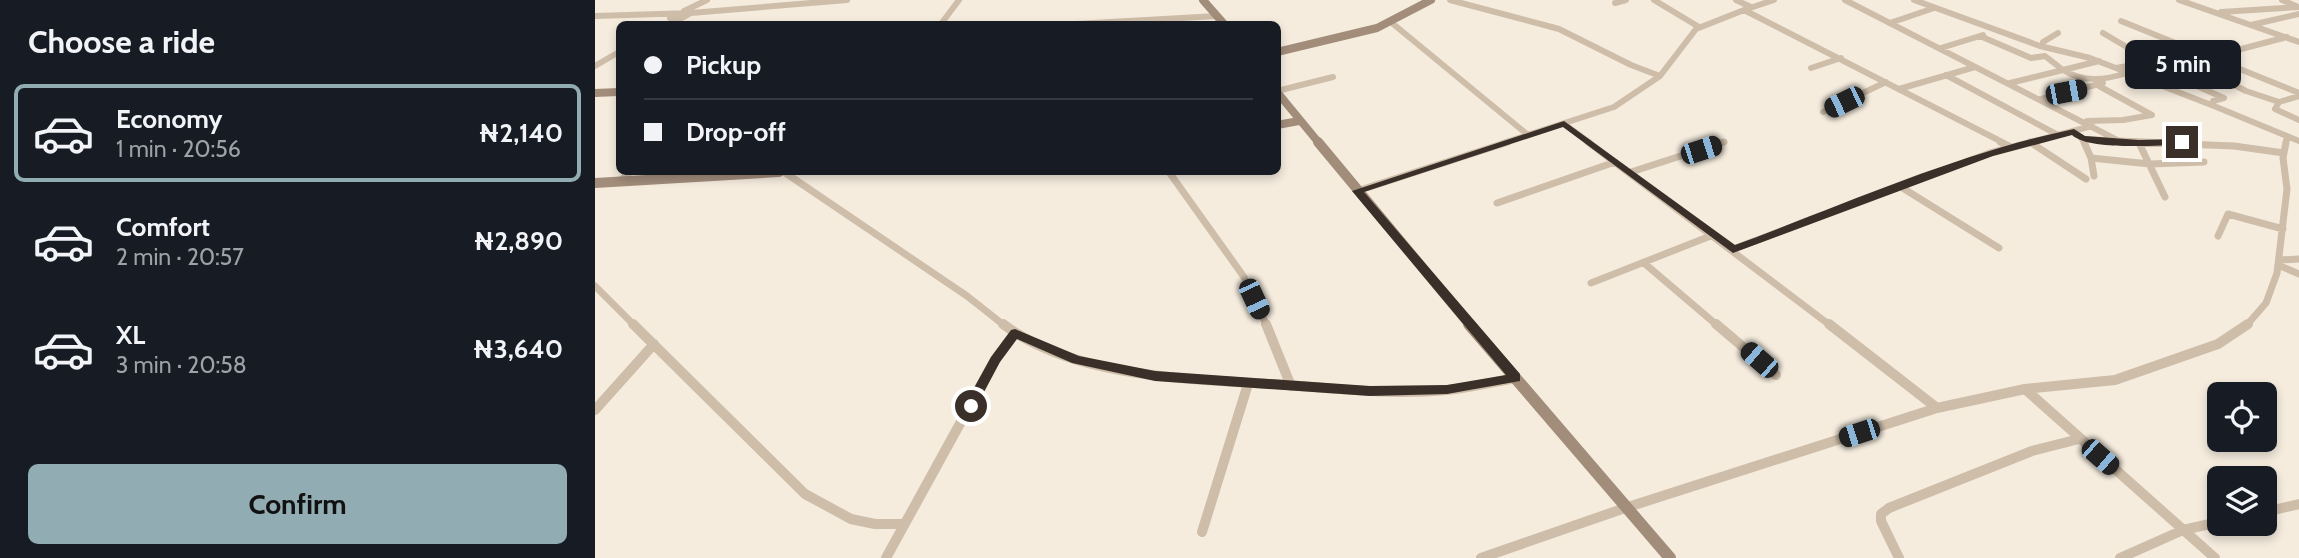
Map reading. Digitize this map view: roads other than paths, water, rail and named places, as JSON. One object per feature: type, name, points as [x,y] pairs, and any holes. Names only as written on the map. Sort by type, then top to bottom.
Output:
[{"type":"street","points":[[669,21],[707,0]]},
{"type":"street","points":[[595,16],[676,16],[847,0]]},
{"type":"street","points":[[943,21],[959,0]]},
{"type":"street","points":[[1203,0],[1221,21]]},
{"type":"street","points":[[1281,50],[1372,30],[1392,23],[1431,0]]},
{"type":"street","points":[[1450,0],[1559,29],[1631,65],[1660,76]]},
{"type":"street","points":[[1615,3],[1626,0]]},
{"type":"street","points":[[1654,0],[1699,27]]},
{"type":"street","points":[[1736,0],[2011,147]]},
{"type":"street","points":[[1357,191],[1613,107],[1632,97],[1660,76],[1699,27],[1774,0]]},
{"type":"street","points":[[1845,0],[2121,142]]},
{"type":"street","points":[[1914,0],[1995,30],[2099,61],[2299,141]]},
{"type":"street","points":[[2179,0],[2299,42]]},
{"type":"street","points":[[2282,0],[2299,7]]},
{"type":"street","points":[[689,14],[700,4]]},
{"type":"street","points":[[2218,12],[2299,7]]},
{"type":"street","points":[[1890,23],[1934,8]]},
{"type":"street","points":[[2251,24],[2299,14]]},
{"type":"street","points":[[1128,21],[1216,16]]},
{"type":"street","points":[[2121,20],[2299,94]]},
{"type":"street","points":[[1392,23],[1528,135]]},
{"type":"street","points":[[1941,48],[1995,30]]},
{"type":"street","points":[[2058,33],[2043,42],[2044,45],[2039,50],[2071,76],[2102,83],[2152,115],[2123,120],[2084,121]]},
{"type":"street","points":[[2103,33],[2148,62],[2224,98],[2213,102],[2214,106]]},
{"type":"street","points":[[1980,36],[2031,58]]},
{"type":"street","points":[[2116,68],[2148,62],[2209,57],[2287,37]]},
{"type":"street","points":[[595,66],[616,53]]},
{"type":"street","points":[[2017,60],[2073,53]]},
{"type":"street","points":[[1811,68],[1841,58]]},
{"type":"street","points":[[2010,83],[2099,61]]},
{"type":"street","points":[[1899,89],[1975,66]]},
{"type":"street","points":[[2234,67],[2209,72],[2246,91],[2279,102]]},
{"type":"street","points":[[2041,99],[2102,83],[2127,73]]},
{"type":"street","points":[[1946,75],[2058,135]]},
{"type":"street","points":[[1281,90],[1333,77]]},
{"type":"street","points":[[1823,112],[1886,82]]},
{"type":"street","points":[[595,93],[616,92]]},
{"type":"street","points":[[2299,94],[2279,102],[2275,108],[2299,120]]},
{"type":"street","points":[[1281,96],[1357,191],[1670,558]]},
{"type":"street","points":[[1281,124],[1299,121]]},
{"type":"street","points":[[1564,124],[1733,249],[1937,408]]},
{"type":"street","points":[[1733,249],[2011,147],[2092,126]]},
{"type":"street","points":[[2074,131],[2082,139],[2091,158],[2094,176]]},
{"type":"street","points":[[2287,136],[2299,133]]},
{"type":"street","points":[[1481,558],[1627,507],[1937,408],[2025,389],[2115,380],[2218,344],[2248,325],[2266,303],[2279,262],[2287,189],[2284,152],[2287,136]]},
{"type":"street","points":[[2082,139],[2139,143],[2204,142],[2284,152]]},
{"type":"street","points":[[1631,172],[1724,142]]},
{"type":"street","points":[[2030,142],[2086,179]]},
{"type":"street","points":[[2139,143],[2165,197]]},
{"type":"street","points":[[2091,158],[2150,164],[2204,162]]},
{"type":"street","points":[[1497,203],[1615,162]]},
{"type":"street","points":[[619,181],[626,175]]},
{"type":"street","points":[[595,183],[727,175]]},
{"type":"street","points":[[786,175],[967,296],[1015,333],[1077,360],[1155,376],[1370,391],[1447,390],[1516,378]]},
{"type":"street","points":[[1170,175],[1244,277],[1275,342],[1291,386]]},
{"type":"street","points":[[1901,187],[1999,248]]},
{"type":"street","points":[[2218,236],[2228,214],[2283,229]]},
{"type":"street","points":[[1591,283],[1713,235]]},
{"type":"street","points":[[2279,262],[2299,260]]},
{"type":"street","points":[[2279,262],[2299,274]]},
{"type":"street","points":[[1644,263],[1776,375]]},
{"type":"street","points":[[595,286],[805,494],[838,515],[877,526],[904,524]]},
{"type":"street","points":[[886,558],[995,360],[1015,333]]},
{"type":"street","points":[[595,410],[654,344]]},
{"type":"street","points":[[1202,531],[1248,384]]},
{"type":"street","points":[[2025,389],[2214,558]]},
{"type":"street","points":[[1899,558],[1881,522],[1881,514],[1977,471],[2032,451],[2079,439]]},
{"type":"street","points":[[2277,509],[2299,504]]},
{"type":"street","points":[[2120,558],[2183,530],[2207,525]]}]
